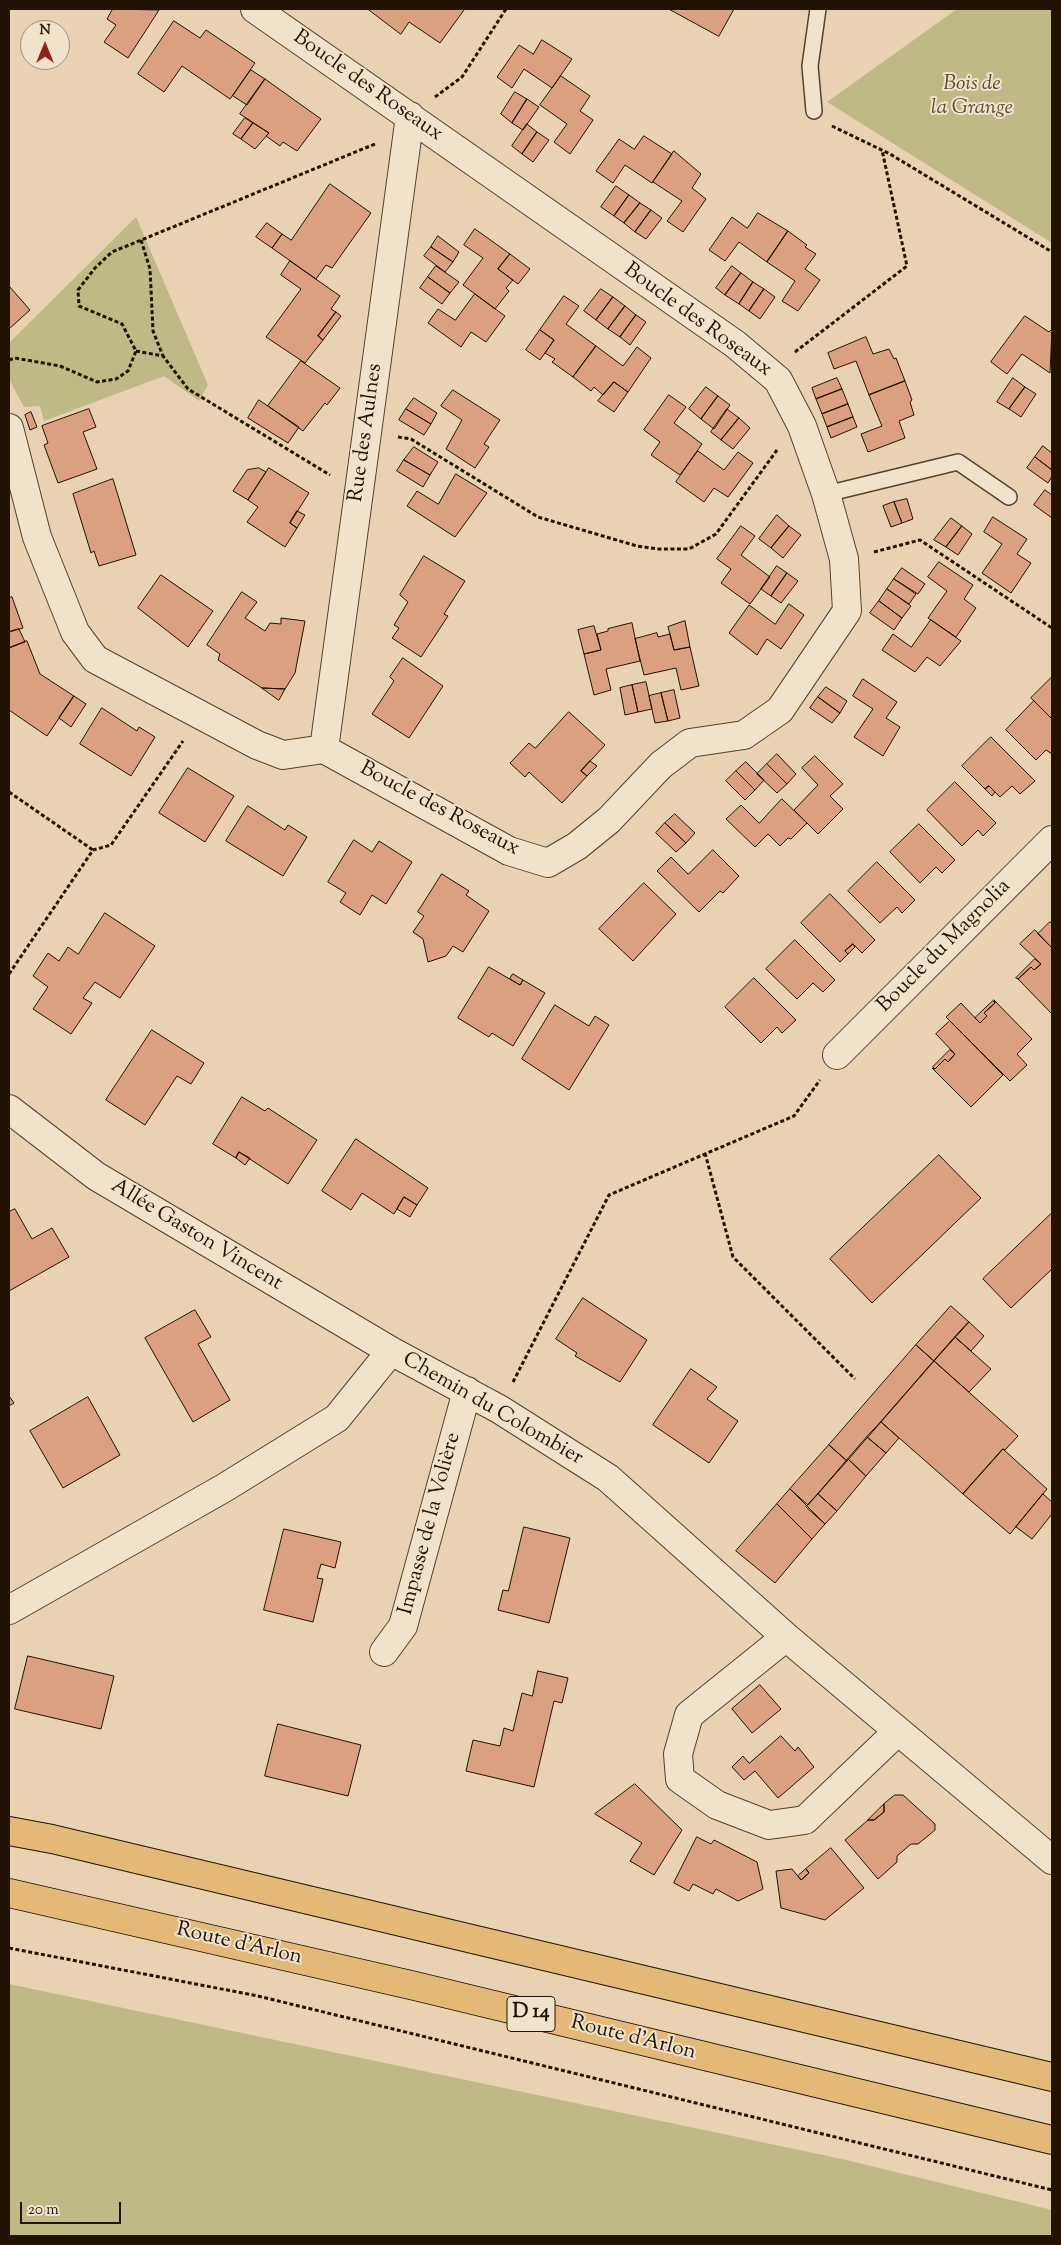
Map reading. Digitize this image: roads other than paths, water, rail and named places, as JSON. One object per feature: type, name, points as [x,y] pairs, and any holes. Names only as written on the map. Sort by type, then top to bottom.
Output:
[{"type":"main road","points":[[9,1831],[52,1839],[1052,2078]]},
{"type":"main road","name":"Route d'Arlon","points":[[9,1893],[415,1986],[1052,2140]]},
{"type":"street","name":"Boucle des Roseaux","points":[[255,9],[735,344],[778,380],[802,426],[826,494],[844,559],[846,611],[780,710],[744,735],[690,743],[661,765],[610,820],[578,846],[548,863],[509,851],[324,749]]},
{"type":"street","name":"Rue des Aulnes","points":[[324,749],[410,116]]},
{"type":"street","points":[[9,428],[37,537],[75,632],[94,659],[202,714],[257,745],[283,755],[324,749]]},
{"type":"street","name":"Boucle du Magnolia","points":[[837,1055],[1052,840]]},
{"type":"street","name":"Allée Gaston Vincent","points":[[9,1109],[96,1176],[391,1351]]},
{"type":"street","name":"Chemin du Colombier","points":[[9,1610],[224,1488],[338,1418],[391,1351],[499,1409],[608,1478],[786,1637],[1052,1860]]},
{"type":"street","name":"Impasse de la Volière","points":[[384,1652],[403,1626],[467,1391]]},
{"type":"street","points":[[786,1637],[689,1715],[678,1754],[680,1779],[717,1806],[769,1825],[805,1820],[898,1731]]},
{"type":"lane","points":[[814,111],[810,66],[818,9]]},
{"type":"lane","points":[[826,494],[958,462],[1009,497]]},
{"type":"park label","name":"Bois de la Grange","points":[[972,97]]}]
